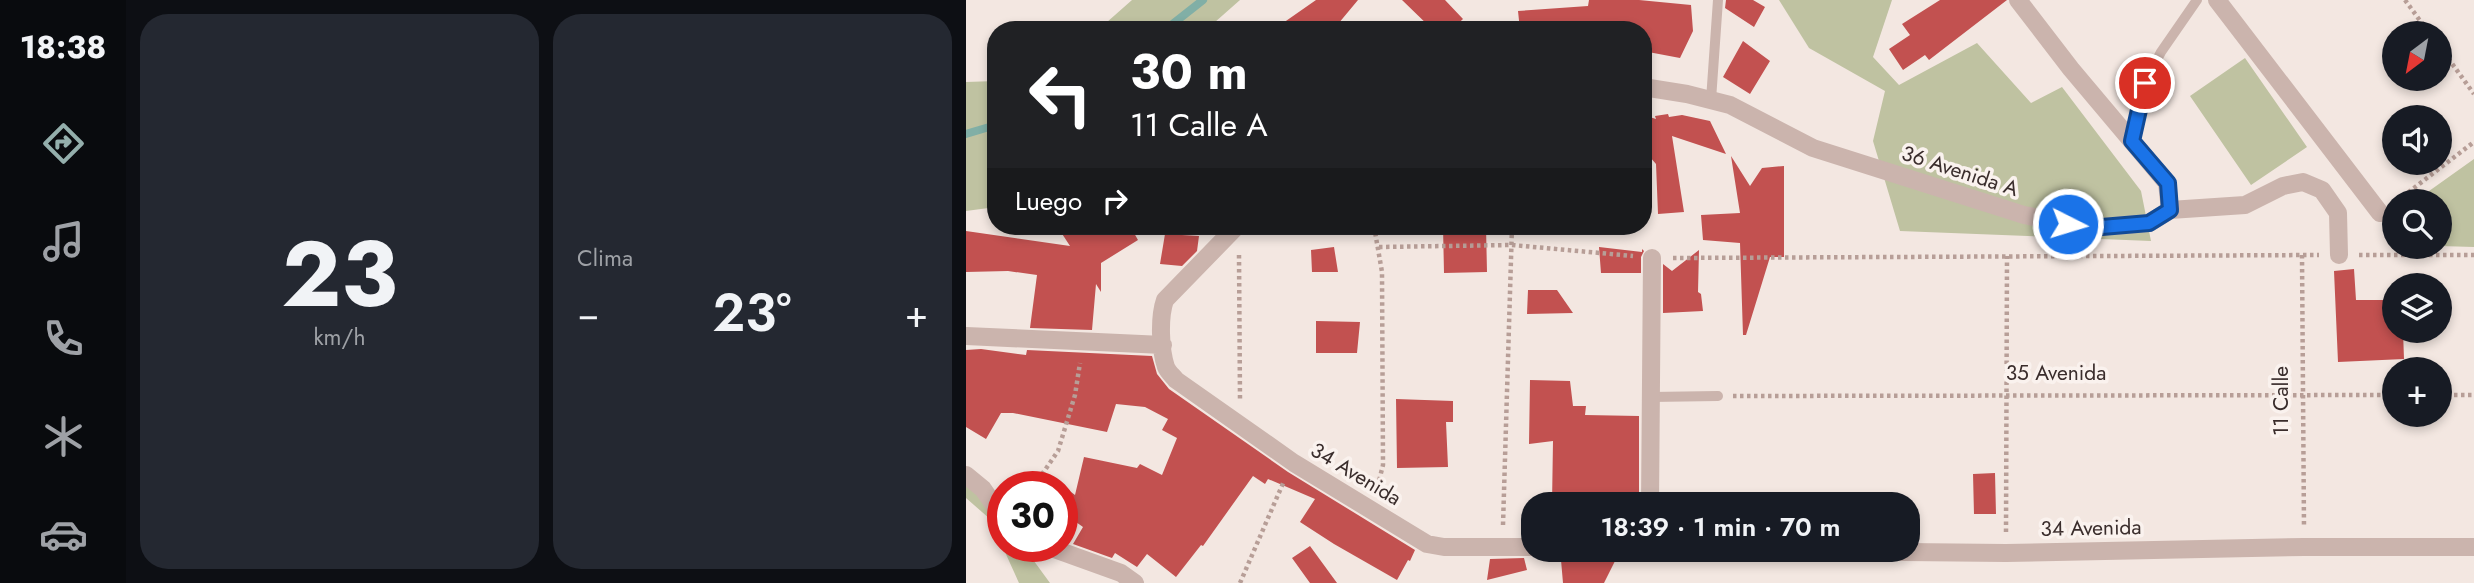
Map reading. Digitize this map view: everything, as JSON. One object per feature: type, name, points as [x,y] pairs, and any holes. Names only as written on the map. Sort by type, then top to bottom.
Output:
[{"type":"street","points":[[2018,0],[2168,183],[2170,210]]},
{"type":"street","points":[[2217,0],[2380,213]]},
{"type":"street","name":"36 Avenida A","points":[[1652,89],[1730,105],[1813,148],[2024,215],[2090,228],[2149,223],[2170,210],[2245,205],[2283,186],[2303,182],[2322,190],[2338,213],[2339,255]]},
{"type":"street","points":[[966,336],[1163,345],[1162,309],[1165,300],[1228,235]]},
{"type":"street","points":[[1650,492],[1652,258]]},
{"type":"street","name":"34 Avenida","points":[[1163,345],[1166,369],[1176,380],[1294,463],[1427,544],[1444,547],[1521,547]]},
{"type":"street","points":[[966,475],[987,495]]},
{"type":"street","name":"34 Avenida","points":[[1920,552],[2474,547]]},
{"type":"street","points":[[1078,558],[1121,573],[1135,583]]},
{"type":"lane","points":[[1711,100],[1718,0]]},
{"type":"lane","points":[[2132,141],[2145,83],[2161,51],[2197,0]]},
{"type":"lane","points":[[1651,397],[1718,396]]},
{"type":"path","points":[[2405,0],[2420,21]]},
{"type":"path","points":[[2452,64],[2474,94]]},
{"type":"path","points":[[2412,189],[2474,142]]},
{"type":"path","points":[[1376,235],[1382,272],[1383,465],[1379,482]]},
{"type":"path","points":[[1502,547],[1512,235]]},
{"type":"path","points":[[1379,247],[1512,245],[1652,258],[2474,255]]},
{"type":"path","points":[[1239,253],[1241,426]]},
{"type":"path","name":"11 Calle","points":[[2302,255],[2304,547]]},
{"type":"path","points":[[2006,553],[2007,256]]},
{"type":"path","points":[[1044,471],[1058,451],[1075,395],[1083,341]]},
{"type":"path","name":"35 Avenida","points":[[1718,396],[2382,395]]},
{"type":"path","points":[[2452,395],[2474,395]]},
{"type":"path","points":[[1240,583],[1294,463]]},
{"type":"green space","points":[[1132,0],[1240,0],[1216,21],[1108,21]]},
{"type":"green space","points":[[1779,0],[1892,0],[1873,57],[1899,85],[1977,43],[2031,103],[2062,87],[2141,191],[2151,241],[1900,231],[1873,141],[1885,91],[1809,48]]},
{"type":"green space","points":[[2245,58],[2307,147],[2251,185],[2190,96]]},
{"type":"green space","points":[[987,81],[987,208],[966,211],[966,82]]},
{"type":"green space","points":[[2474,159],[2474,247],[2452,246],[2452,189],[2432,189]]},
{"type":"green space","points":[[966,468],[987,496],[987,516],[966,498]]},
{"type":"green space","points":[[1009,562],[1035,562],[1050,583],[1019,583]]},
{"type":"building","points":[[1316,0],[1358,0],[1340,21],[1286,21]]},
{"type":"building","points":[[1402,0],[1445,0],[1463,19],[1461,21],[1424,21]]},
{"type":"building","points":[[1589,0],[1639,0],[1691,5],[1693,31],[1680,58],[1652,53],[1652,21],[1519,21],[1518,11],[1588,6]]},
{"type":"building","points":[[1726,0],[1753,0],[1765,7],[1754,27],[1725,8]]},
{"type":"building","points":[[1940,0],[2007,0],[1929,60],[1925,55],[1903,70],[1889,49],[1910,35],[1902,24]]},
{"type":"building","points":[[1743,41],[1770,61],[1750,94],[1723,77]]},
{"type":"building","points":[[1682,115],[1710,121],[1726,154],[1672,136],[1684,212],[1658,214],[1656,164],[1652,159],[1652,118],[1656,119],[1655,116]]},
{"type":"building","points":[[1731,156],[1750,186],[1762,168],[1784,166],[1784,257],[1770,257],[1746,335],[1743,335],[1740,243],[1703,240],[1701,215],[1740,213]]},
{"type":"building","points":[[966,231],[1070,246],[1063,235],[1135,235],[1138,240],[1101,263],[1101,292],[1096,284],[1092,330],[1030,328],[1037,275],[1008,271],[966,272]]},
{"type":"building","points":[[1165,235],[1199,236],[1197,251],[1182,266],[1160,264]]},
{"type":"building","points":[[1443,235],[1486,235],[1487,272],[1444,273]]},
{"type":"building","points":[[1334,247],[1338,272],[1312,272],[1311,250]]},
{"type":"building","points":[[1599,247],[1642,252],[1642,249],[1644,251],[1641,257],[1641,273],[1601,273]]},
{"type":"building","points":[[1699,250],[1698,292],[1701,294],[1703,311],[1663,313],[1663,264],[1672,271]]},
{"type":"building","points":[[2354,269],[2356,300],[2382,300],[2382,343],[2403,343],[2404,357],[2338,362],[2334,271]]},
{"type":"building","points":[[1528,290],[1557,290],[1573,313],[1527,314]]},
{"type":"building","points":[[1316,321],[1360,322],[1357,353],[1316,353]]},
{"type":"building","points":[[981,349],[1026,355],[1027,350],[1152,356],[1157,374],[1169,389],[1288,472],[1415,550],[1410,561],[1408,560],[1397,580],[1300,522],[1315,499],[1268,479],[1265,484],[1253,476],[1203,546],[1201,545],[1176,577],[1147,554],[1137,567],[1115,553],[1112,558],[1078,546],[1078,536],[1083,527],[1078,523],[1078,482],[1084,457],[1137,468],[1140,464],[1162,475],[1177,438],[1162,430],[1168,419],[1145,407],[1116,404],[1107,432],[1013,413],[1001,413],[986,439],[966,427],[966,350]]},
{"type":"building","points":[[1530,380],[1570,381],[1573,406],[1586,406],[1585,415],[1639,416],[1639,492],[1552,492],[1553,441],[1529,444]]},
{"type":"building","points":[[1396,399],[1453,401],[1453,422],[1446,422],[1448,467],[1397,468]]},
{"type":"building","points":[[1995,473],[1996,514],[1974,514],[1973,474]]},
{"type":"building","points":[[1310,546],[1337,583],[1310,583],[1292,558]]},
{"type":"building","points":[[1521,558],[1527,570],[1487,580],[1490,559]]},
{"type":"building","points":[[1561,562],[1614,562],[1604,583],[1563,583]]},
{"type":"waterway","points":[[1176,21],[1203,0]]},
{"type":"waterway","points":[[966,134],[987,128]]},
{"type":"route","points":[[2068,224],[2090,228],[2149,223],[2170,210],[2168,183],[2132,141],[2145,83]]}]
